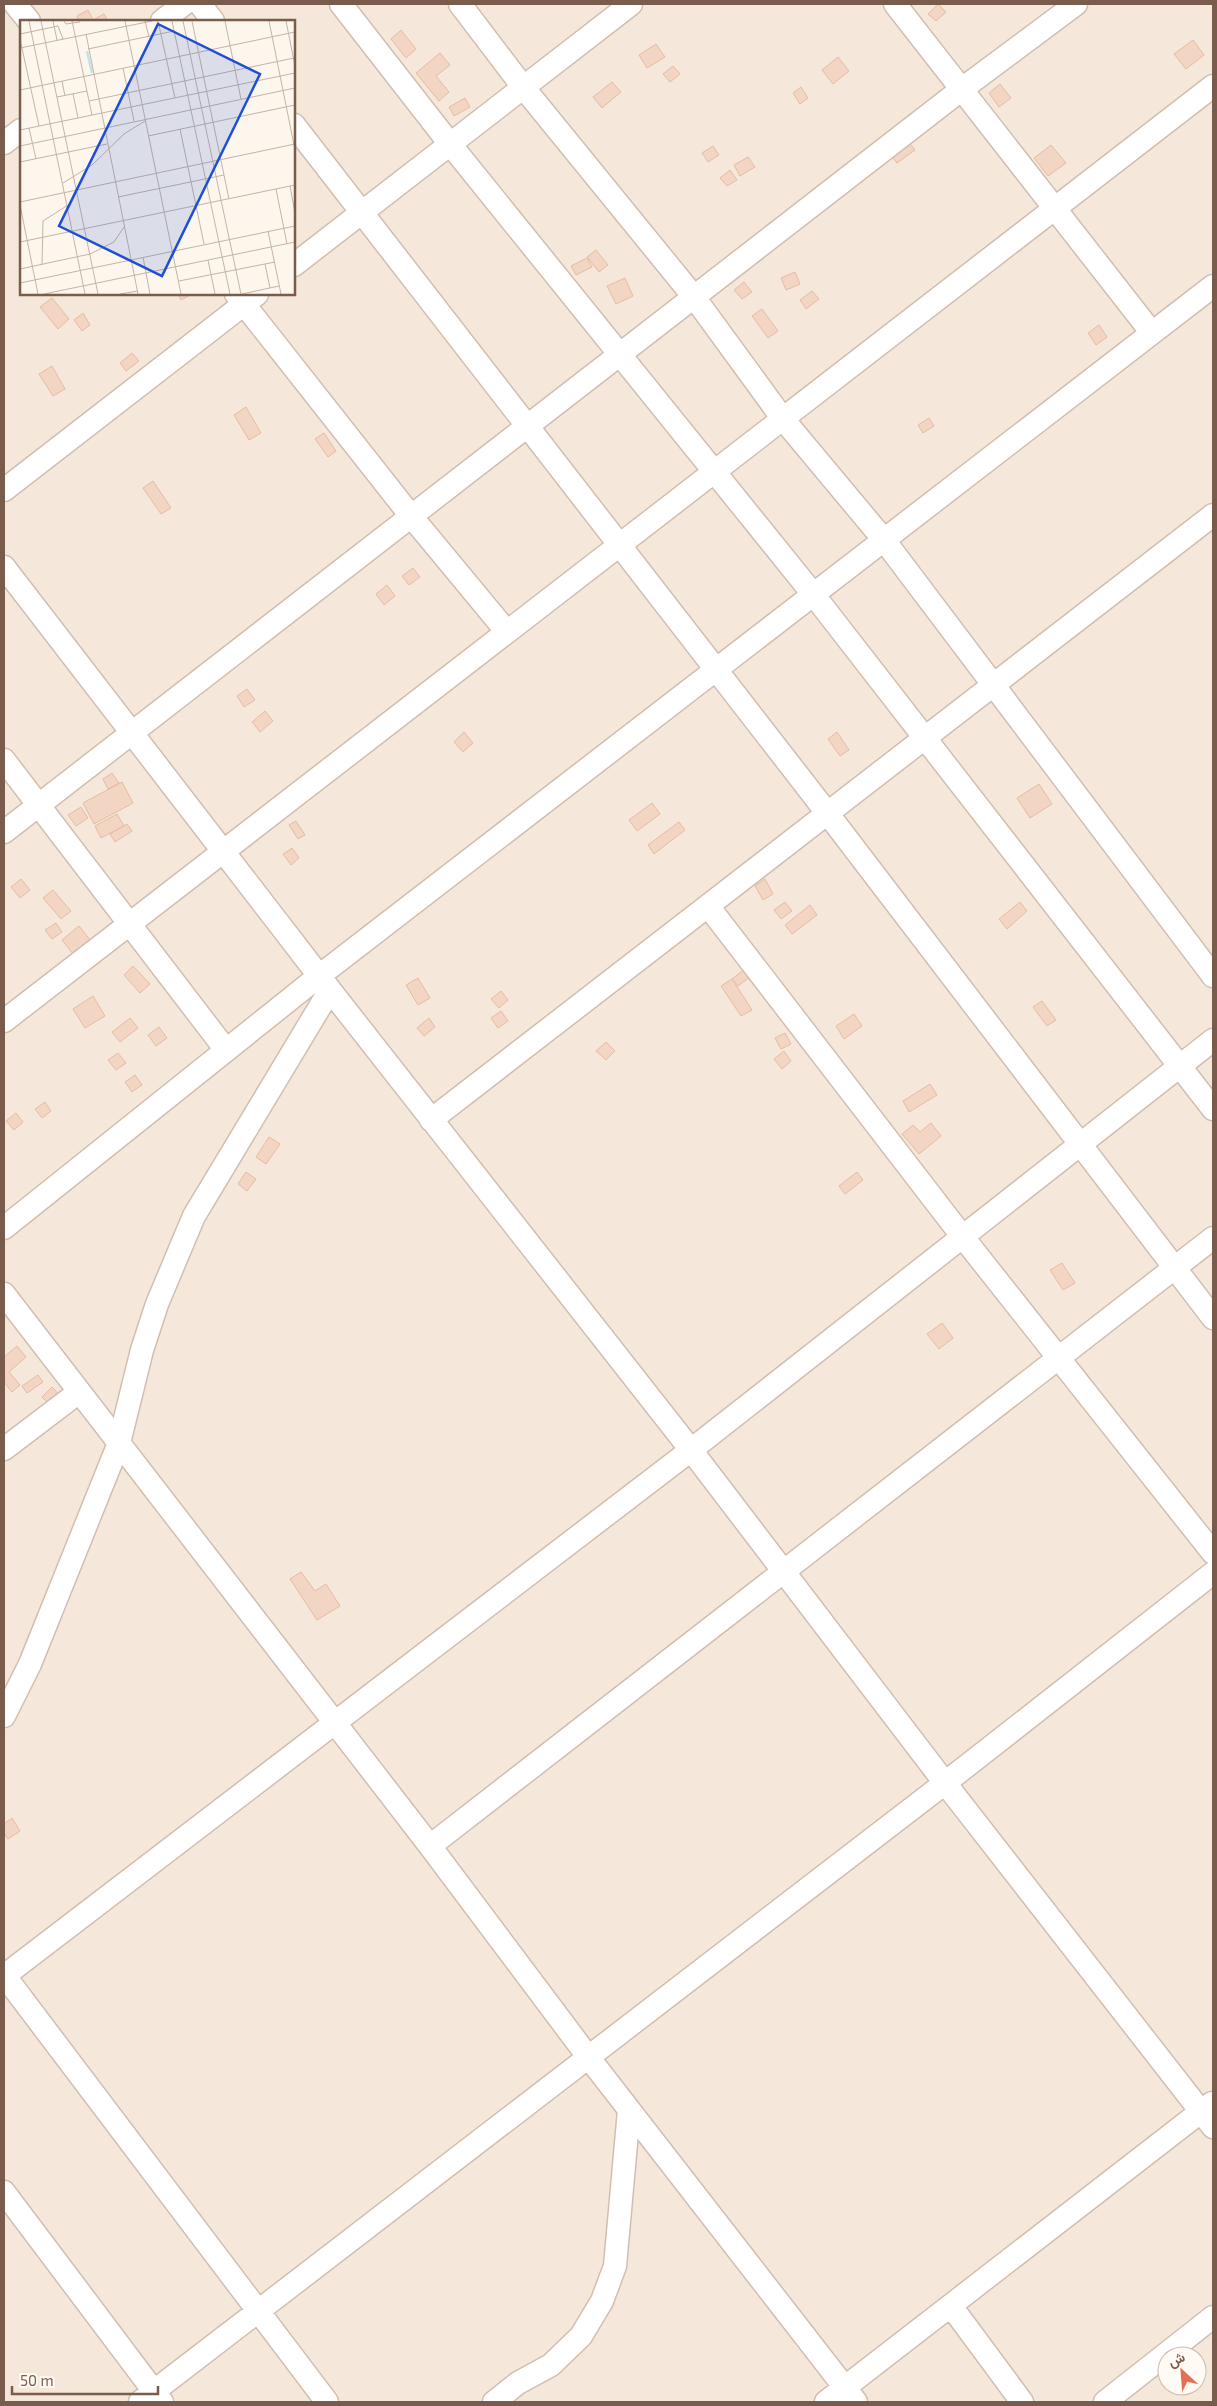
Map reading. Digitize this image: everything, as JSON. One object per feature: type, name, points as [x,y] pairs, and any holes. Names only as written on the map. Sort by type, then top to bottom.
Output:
[{"type":"street","points":[[16,4],[28,20]]},
{"type":"street","points":[[163,20],[184,4]]},
{"type":"street","points":[[200,4],[212,20]]},
{"type":"street","points":[[341,4],[450,144],[814,594],[1181,1065],[1213,1109]]},
{"type":"street","points":[[460,4],[523,87],[694,297],[783,419],[884,540],[1213,976]]},
{"type":"street","points":[[295,264],[631,4]]},
{"type":"street","points":[[895,4],[1152,333]]},
{"type":"street","points":[[4,832],[962,89],[1076,4]]},
{"type":"street","points":[[4,1021],[1213,86]]},
{"type":"street","points":[[295,126],[828,814],[1213,1318]]},
{"type":"street","points":[[4,143],[20,131]]},
{"type":"street","points":[[4,1228],[226,1050],[324,983],[716,670],[1213,286]]},
{"type":"street","points":[[4,490],[246,297],[411,516],[507,632]]},
{"type":"street","points":[[431,1120],[1213,515]]},
{"type":"street","points":[[4,567],[324,983],[691,1450],[945,1783],[1209,2113],[951,2306],[850,2395],[826,2402]]},
{"type":"street","points":[[4,760],[226,1050]]},
{"type":"street","points":[[708,906],[962,1236],[1213,1553]]},
{"type":"street","points":[[4,1716],[30,1664],[119,1443],[142,1350],[157,1304],[194,1216],[324,983]]},
{"type":"street","points":[[327,2402],[4,1976],[691,1450],[1213,1040]]},
{"type":"street","points":[[430,1846],[783,1570],[1060,1359],[1213,1238]]},
{"type":"street","points":[[4,1294],[430,1846],[589,2058],[850,2395]]},
{"type":"street","points":[[4,1449],[79,1392]]},
{"type":"street","points":[[4,2192],[152,2399],[258,2312],[945,1783],[1213,1573]]},
{"type":"street","points":[[494,2402],[518,2383],[551,2365],[581,2336],[602,2301],[615,2266],[629,2110]]},
{"type":"street","points":[[951,2306],[1022,2402]]},
{"type":"street","points":[[1105,2402],[1213,2317]]},
{"type":"shaded area","points":[[4,4],[1213,4],[1213,2402],[4,2402]]},
{"type":"building","points":[[938,4],[946,12],[936,21],[928,14]]},
{"type":"building","points":[[88,10],[93,20],[79,20],[77,16]]},
{"type":"building","points":[[104,14],[107,20],[93,20]]},
{"type":"building","points":[[401,30],[416,49],[406,58],[391,39]]},
{"type":"building","points":[[1193,40],[1204,55],[1186,69],[1174,54]]},
{"type":"building","points":[[656,44],[665,57],[647,68],[639,55]]},
{"type":"building","points":[[440,53],[450,65],[436,76],[449,92],[439,101],[416,73]]},
{"type":"building","points":[[838,57],[849,71],[833,84],[822,70]]},
{"type":"building","points":[[673,66],[680,74],[670,82],[663,74]]},
{"type":"building","points":[[612,82],[621,92],[602,108],[593,97]]},
{"type":"building","points":[[1000,84],[1011,98],[999,107],[989,93]]},
{"type":"building","points":[[801,87],[808,98],[800,104],[793,93]]},
{"type":"building","points":[[465,98],[470,107],[454,116],[449,107]]},
{"type":"building","points":[[908,141],[915,150],[897,163],[890,154]]},
{"type":"building","points":[[1051,145],[1066,163],[1048,176],[1034,158]]},
{"type":"building","points":[[713,146],[719,155],[708,162],[702,153]]},
{"type":"building","points":[[748,157],[755,167],[740,176],[734,165]]},
{"type":"building","points":[[730,170],[737,180],[727,186],[720,178]]},
{"type":"building","points":[[596,250],[608,265],[599,272],[587,257]]},
{"type":"building","points":[[587,258],[592,267],[576,275],[571,266]]},
{"type":"building","points":[[795,272],[800,284],[786,290],[781,278]]},
{"type":"building","points":[[625,278],[633,296],[616,304],[607,286]]},
{"type":"building","points":[[744,282],[752,292],[742,299],[734,290]]},
{"type":"building","points":[[812,291],[819,299],[806,309],[800,300]]},
{"type":"building","points":[[178,295],[190,295],[181,300]]},
{"type":"building","points":[[52,298],[69,319],[58,329],[40,307]]},
{"type":"building","points":[[762,309],[778,331],[768,338],[752,316]]},
{"type":"building","points":[[83,313],[90,325],[82,331],[74,320]]},
{"type":"building","points":[[1099,325],[1107,337],[1096,345],[1088,333]]},
{"type":"building","points":[[132,353],[139,361],[126,371],[120,363]]},
{"type":"building","points":[[52,366],[65,389],[53,396],[39,374]]},
{"type":"building","points":[[246,407],[261,433],[249,440],[234,415]]},
{"type":"building","points":[[929,418],[934,426],[923,433],[918,425]]},
{"type":"building","points":[[324,433],[336,451],[328,457],[315,439]]},
{"type":"building","points":[[153,481],[171,508],[161,514],[143,488]]},
{"type":"building","points":[[413,568],[420,577],[409,585],[402,576]]},
{"type":"building","points":[[387,585],[395,596],[384,605],[376,594]]},
{"type":"building","points":[[247,689],[255,700],[244,707],[237,696]]},
{"type":"building","points":[[265,711],[273,721],[260,732],[252,722]]},
{"type":"building","points":[[464,732],[473,743],[463,752],[454,742]]},
{"type":"building","points":[[837,732],[849,750],[840,756],[828,739]]},
{"type":"building","points":[[112,773],[119,783],[108,789],[103,779]]},
{"type":"building","points":[[122,782],[133,803],[94,824],[83,803]]},
{"type":"building","points":[[1039,784],[1052,804],[1030,818],[1017,798]]},
{"type":"building","points":[[652,803],[660,814],[637,831],[629,820]]},
{"type":"building","points":[[81,807],[88,818],[76,826],[68,815]]},
{"type":"building","points":[[117,814],[124,826],[101,838],[95,826]]},
{"type":"building","points":[[296,821],[305,835],[298,839],[289,825]]},
{"type":"building","points":[[679,822],[685,830],[654,854],[648,845]]},
{"type":"building","points":[[127,824],[132,831],[115,842],[110,834]]},
{"type":"building","points":[[292,848],[299,858],[291,865],[283,854]]},
{"type":"building","points":[[21,879],[30,890],[20,898],[11,887]]},
{"type":"building","points":[[765,879],[773,894],[763,900],[755,886]]},
{"type":"building","points":[[53,890],[71,911],[61,919],[43,898]]},
{"type":"building","points":[[785,902],[792,911],[781,919],[774,910]]},
{"type":"building","points":[[1020,902],[1027,911],[1007,929],[999,919]]},
{"type":"building","points":[[810,905],[817,915],[792,934],[785,925]]},
{"type":"building","points":[[56,923],[62,932],[52,939],[45,930]]},
{"type":"building","points":[[79,926],[91,941],[73,954],[62,940]]},
{"type":"building","points":[[133,966],[150,984],[140,993],[124,975]]},
{"type":"building","points":[[745,969],[751,976],[738,986],[732,979]]},
{"type":"building","points":[[418,978],[430,998],[418,1005],[406,985]]},
{"type":"building","points":[[732,979],[752,1010],[741,1016],[721,986]]},
{"type":"building","points":[[501,991],[508,1000],[499,1008],[491,999]]},
{"type":"building","points":[[93,996],[105,1016],[85,1028],[73,1009]]},
{"type":"building","points":[[1042,1001],[1056,1020],[1047,1026],[1033,1007]]},
{"type":"building","points":[[501,1011],[508,1021],[498,1028],[491,1018]]},
{"type":"building","points":[[854,1014],[862,1026],[844,1039],[836,1026]]},
{"type":"building","points":[[130,1018],[138,1028],[120,1042],[112,1032]]},
{"type":"building","points":[[429,1018],[435,1027],[424,1036],[417,1028]]},
{"type":"building","points":[[159,1027],[167,1038],[156,1046],[148,1035]]},
{"type":"building","points":[[785,1033],[791,1044],[781,1049],[775,1038]]},
{"type":"building","points":[[606,1042],[615,1051],[606,1060],[596,1051]]},
{"type":"building","points":[[784,1051],[791,1061],[782,1069],[774,1059]]},
{"type":"building","points":[[118,1053],[126,1063],[116,1070],[108,1060]]},
{"type":"building","points":[[135,1075],[142,1085],[132,1092],[125,1082]]},
{"type":"building","points":[[930,1084],[937,1095],[909,1112],[903,1101]]},
{"type":"building","points":[[45,1102],[51,1111],[42,1118],[35,1109]]},
{"type":"building","points":[[16,1113],[23,1122],[14,1130],[6,1121]]},
{"type":"building","points":[[931,1123],[941,1136],[919,1154],[902,1134],[913,1125],[920,1132]]},
{"type":"building","points":[[269,1137],[280,1144],[266,1164],[256,1157]]},
{"type":"building","points":[[246,1172],[256,1179],[247,1191],[238,1184]]},
{"type":"building","points":[[857,1172],[863,1180],[845,1194],[839,1186]]},
{"type":"building","points":[[1062,1263],[1075,1283],[1063,1290],[1050,1270]]},
{"type":"building","points":[[942,1323],[953,1338],[939,1349],[927,1334]]},
{"type":"building","points":[[17,1346],[26,1357],[9,1372],[20,1385],[12,1392],[4,1382],[4,1357]]},
{"type":"building","points":[[38,1375],[43,1382],[27,1393],[22,1386]]},
{"type":"building","points":[[52,1387],[63,1399],[53,1408],[42,1397]]},
{"type":"building","points":[[301,1572],[315,1591],[326,1584],[340,1606],[317,1620],[290,1579]]},
{"type":"building","points":[[12,1818],[20,1831],[8,1839],[4,1833],[4,1824]]}]
